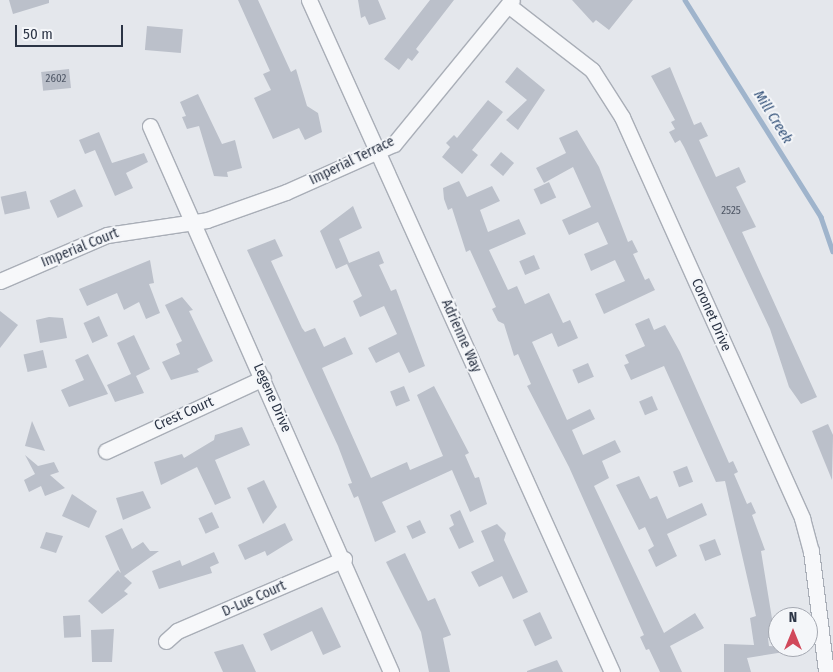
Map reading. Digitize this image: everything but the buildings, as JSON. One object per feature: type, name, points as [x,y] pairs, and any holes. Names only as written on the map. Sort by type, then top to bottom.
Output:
[{"type":"street","name":"Adrienne Way","points":[[309,0],[379,151],[612,672]]},
{"type":"street","name":"Imperial Terrace","points":[[193,221],[286,192],[379,151],[406,132],[510,2]]},
{"type":"street","name":"Coronet Drive","points":[[510,2],[592,70],[622,116],[802,518],[811,551],[826,672]]},
{"type":"street","name":"Legene Drive","points":[[150,126],[344,559],[391,672]]},
{"type":"street","name":"Imperial Court","points":[[0,281],[107,235],[193,221]]},
{"type":"street","name":"Crest Court","points":[[106,451],[263,378]]},
{"type":"street","name":"D-Lue Court","points":[[166,641],[177,631],[344,559]]},
{"type":"waterway","name":"Mill Creek","points":[[685,0],[821,217],[833,251]]}]
